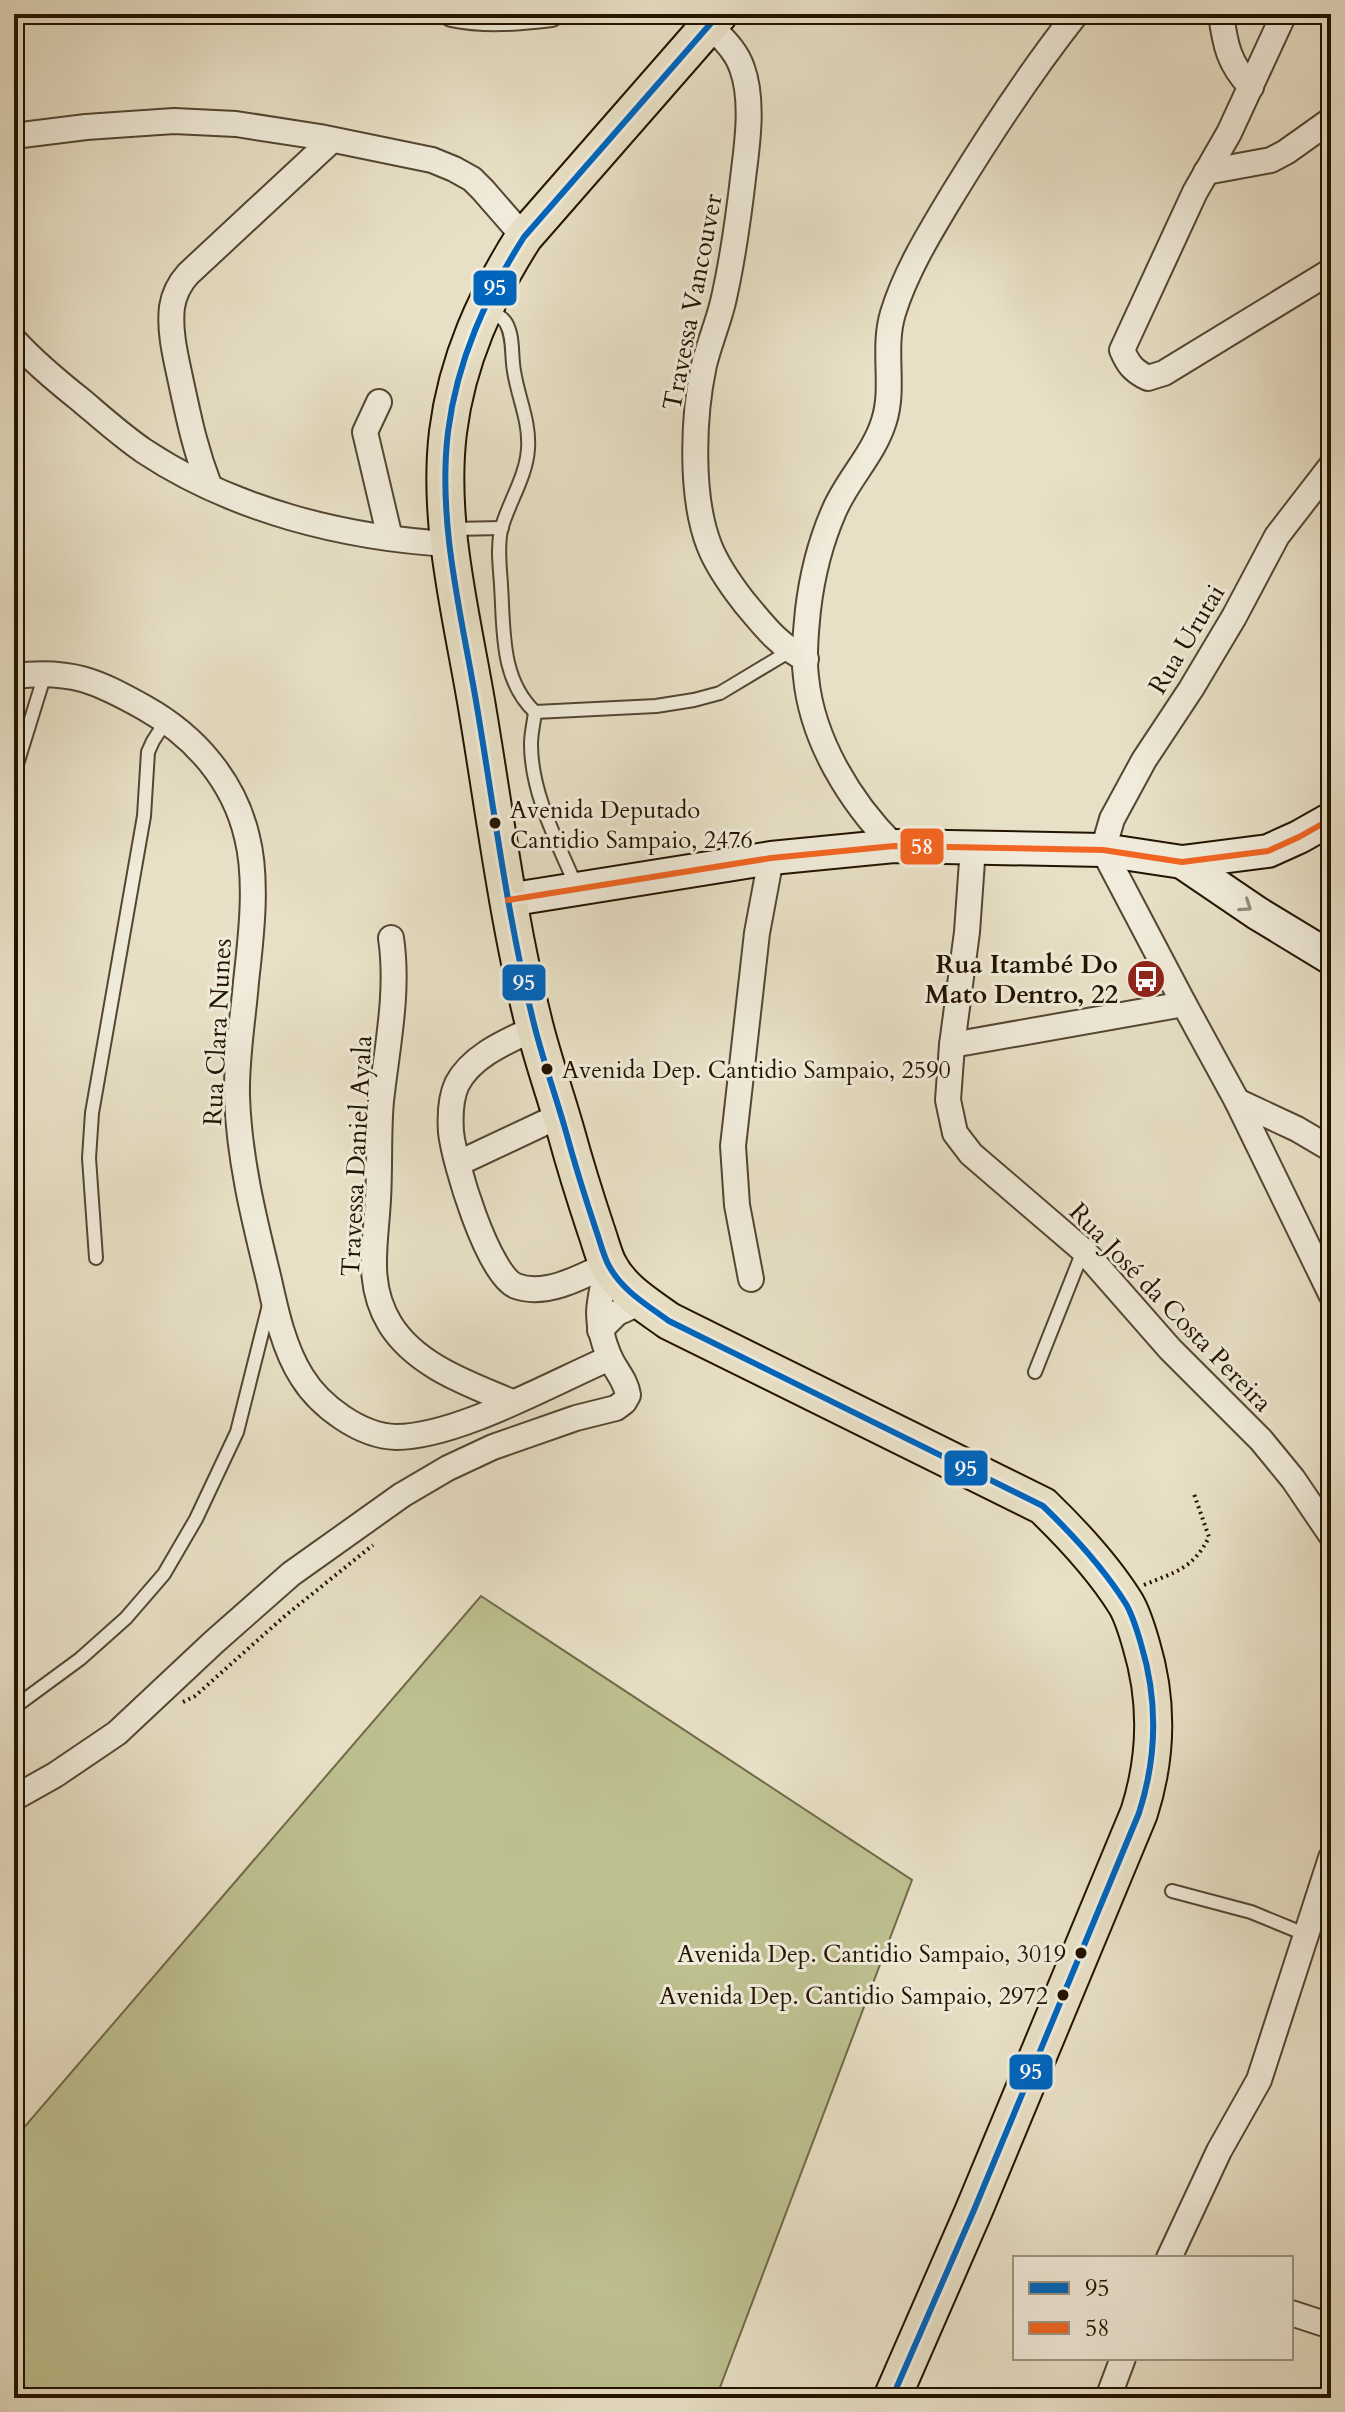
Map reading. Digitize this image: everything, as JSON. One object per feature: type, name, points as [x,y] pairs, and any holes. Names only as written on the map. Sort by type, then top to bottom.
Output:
[{"type":"main road","points":[[714,19],[524,237],[483,309],[463,362],[448,431],[445,483],[449,536],[508,900],[535,1028],[608,1264],[623,1285],[669,1321],[1043,1506],[1094,1560],[1120,1595],[1136,1624],[1150,1678],[1153,1716],[1153,1750],[1139,1813],[974,2210],[892,2398]]},
{"type":"street","points":[[452,14],[497,19],[551,14]]},
{"type":"street","points":[[894,846],[863,812],[834,763],[816,723],[798,655],[806,631],[812,580],[824,536],[843,490],[879,434],[885,419],[889,327],[902,287],[944,209],[1003,114],[1076,14]]},
{"type":"street","points":[[1221,14],[1231,60],[1251,87]]},
{"type":"street","points":[[1284,14],[1251,87],[1195,192],[1122,350],[1127,364],[1148,378],[1164,373],[1331,271]]},
{"type":"street","name":"Travessa Vancouver","points":[[714,19],[742,68],[747,95],[747,125],[742,190],[729,272],[720,315],[707,351],[698,406],[696,450],[700,507],[708,543],[729,583],[770,634],[798,655]]},
{"type":"street","points":[[1206,172],[1271,160],[1331,120]]},
{"type":"street","points":[[14,136],[86,127],[195,122],[275,129],[332,140],[432,160],[454,169],[472,179],[524,237]]},
{"type":"street","points":[[209,485],[195,450],[176,359],[171,322],[175,296],[188,274],[332,140]]},
{"type":"street","points":[[14,340],[59,384],[142,450],[175,470],[289,518],[390,538],[449,536]]},
{"type":"street","points":[[379,402],[365,432],[390,538]]},
{"type":"street","name":"Rua Urutai","points":[[1103,850],[1112,819],[1144,760],[1234,617],[1277,536],[1331,466]]},
{"type":"street","name":"Rua Clara Nunes","points":[[14,676],[71,676],[107,686],[166,721],[201,750],[238,809],[248,838],[252,892],[237,1094],[240,1141],[247,1193],[272,1294],[287,1346],[302,1377],[331,1410],[361,1428],[378,1435],[395,1437],[421,1435],[454,1425],[616,1367]]},
{"type":"street","points":[[508,900],[771,858],[894,846],[1103,850],[1182,862],[1268,851],[1331,819]]},
{"type":"street","name":"Rua José da Costa Pereira","points":[[973,847],[948,1100],[955,1133],[962,1144],[1004,1184],[1083,1251],[1170,1349],[1261,1440],[1293,1479],[1331,1535]]},
{"type":"street","points":[[1103,850],[1237,1101],[1331,1294]]},
{"type":"street","points":[[751,1279],[737,1205],[733,1146],[757,933],[771,858]]},
{"type":"street","points":[[1182,862],[1331,958]]},
{"type":"street","name":"Travessa Daniel Ayala","points":[[391,938],[395,971],[382,1101],[374,1245],[373,1273],[378,1294],[390,1324],[429,1363],[512,1402]]},
{"type":"street","points":[[952,1045],[1184,1004]]},
{"type":"street","points":[[535,1028],[492,1050],[469,1068],[457,1084],[451,1108],[451,1133],[459,1163],[483,1239],[496,1268],[507,1281],[523,1288],[572,1283],[608,1264]]},
{"type":"street","points":[[1237,1101],[1331,1149]]},
{"type":"street","points":[[459,1163],[561,1115]]},
{"type":"street","points":[[14,1798],[55,1775],[117,1733],[280,1584],[369,1518],[448,1468],[493,1447],[576,1418],[616,1408],[624,1402],[628,1395],[597,1316],[608,1264]]},
{"type":"street","points":[[600,1330],[617,1313],[642,1302]]},
{"type":"street","points":[[1175,2256],[1219,2151],[1259,2080],[1331,1858]]},
{"type":"street","points":[[1293,2314],[1331,2326]]},
{"type":"street","points":[[1108,2398],[1122,2360]]},
{"type":"lane","points":[[483,309],[503,318],[507,325],[511,336],[514,375],[526,417],[527,454],[519,486],[502,528],[498,561],[505,651],[512,676],[530,707],[535,712],[656,706],[694,700],[720,693],[798,655]]},
{"type":"lane","points":[[449,536],[502,528]]},
{"type":"lane","points":[[14,774],[45,674]]},
{"type":"lane","points":[[535,712],[531,743],[534,774],[545,812],[577,888]]},
{"type":"lane","points":[[96,1258],[89,1158],[92,1113],[142,827],[148,752],[166,721]]},
{"type":"lane","points":[[1035,1372],[1083,1251]]},
{"type":"lane","points":[[16,1706],[80,1659],[126,1618],[164,1574],[181,1548],[237,1432],[272,1294]]},
{"type":"lane","points":[[1172,1891],[1251,1912],[1307,1935]]},
{"type":"path","points":[[1120,1595],[1179,1571],[1202,1551],[1209,1537],[1194,1494]]},
{"type":"path","points":[[171,1708],[195,1696],[286,1615],[376,1543]]},
{"type":"green space","points":[[481,1596],[912,1880],[716,2398],[14,2398],[14,2139]]},
{"type":"transit line","name":"95","points":[[719,14],[524,237],[497,283],[475,330],[452,405],[445,466],[448,535],[510,908],[535,1028],[603,1252],[620,1282],[669,1321],[1043,1506],[1088,1552],[1126,1604],[1147,1665],[1153,1707],[1152,1750],[1139,1813],[974,2210],[892,2398]]},
{"type":"transit line","name":"58","points":[[508,900],[771,858],[894,846],[1103,850],[1182,862],[1268,851],[1331,819]]},
{"type":"place","name":"Avenida Deputado Cantidio Sampaio, 2476","points":[[495,823]]},
{"type":"place","name":"Rua Itambé Do Mato Dentro, 22","points":[[1146,979]]},
{"type":"place","name":"Avenida Dep. Cantidio Sampaio, 2590","points":[[547,1069]]},
{"type":"place","name":"Avenida Dep. Cantidio Sampaio, 3019","points":[[1081,1953]]},
{"type":"place","name":"Avenida Dep. Cantidio Sampaio, 2972","points":[[1063,1995]]}]
